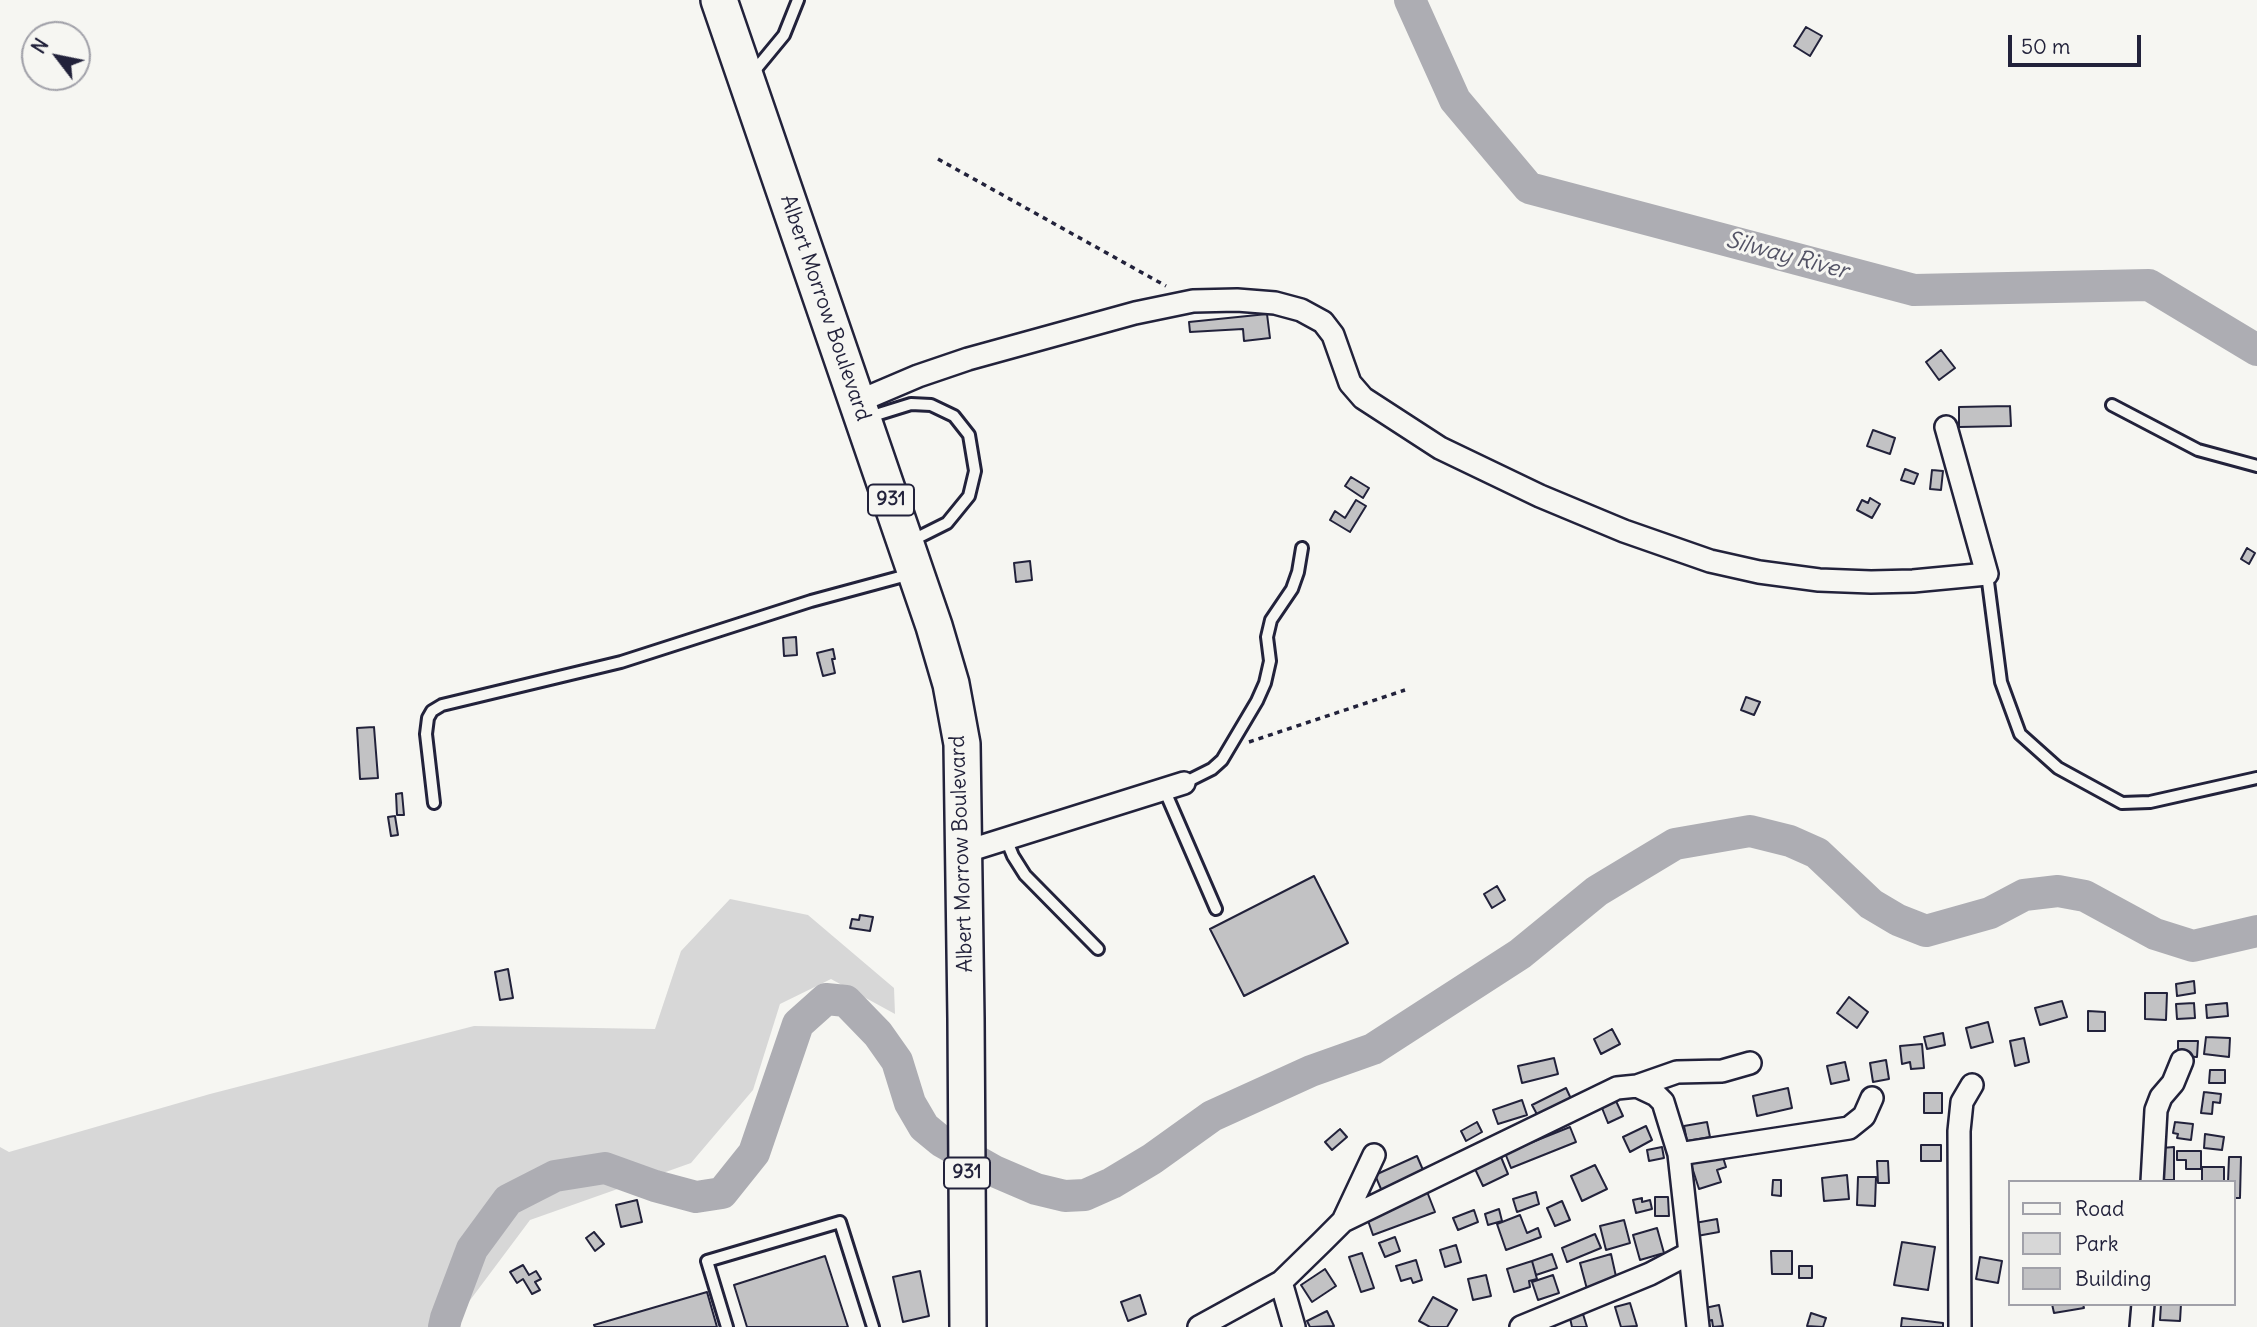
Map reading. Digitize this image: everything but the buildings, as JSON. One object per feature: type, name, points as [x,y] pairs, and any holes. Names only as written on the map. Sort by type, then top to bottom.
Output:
[{"type":"highway","name":"Albert Morrow Boulevard","points":[[719,0],[911,558],[951,684],[962,744],[968,1327]]},
{"type":"street","points":[[860,411],[918,376],[968,359],[1135,313],[1193,301],[1275,303],[1301,310],[1323,322],[1333,335],[1350,383],[1363,398],[1440,448],[1540,496],[1624,531],[1710,561],[1759,572],[1819,580],[1913,581],[1987,574],[1946,428]]},
{"type":"street","points":[[964,852],[1174,786]]},
{"type":"street","points":[[2152,1180],[2156,1110],[2161,1097],[2174,1083],[2182,1061]]},
{"type":"street","points":[[1199,1327],[1281,1282],[1343,1221],[1617,1088],[1637,1086],[1678,1072],[1708,1073],[1750,1063]]},
{"type":"street","points":[[1959,1327],[1959,1132],[1962,1102],[1972,1085]]},
{"type":"street","points":[[1637,1086],[1663,1102],[1679,1154],[1698,1327]]},
{"type":"street","points":[[1679,1154],[1849,1128],[1860,1121],[1872,1098]]},
{"type":"street","points":[[1343,1221],[1374,1155]]},
{"type":"street","points":[[1521,1327],[1650,1275],[1690,1253]]},
{"type":"street","points":[[1281,1282],[1294,1327]]},
{"type":"street","points":[[2141,1327],[2143,1306]]},
{"type":"lane","points":[[746,80],[784,35],[798,0]]},
{"type":"lane","points":[[434,803],[427,726],[432,711],[442,705],[621,662],[811,601],[911,558],[947,523],[969,496],[975,471],[969,435],[954,416],[932,405],[911,404],[860,411]]},
{"type":"lane","points":[[2112,405],[2197,450],[2257,466]]},
{"type":"lane","points":[[1216,909],[1174,786],[1212,769],[1231,748],[1265,683],[1270,661],[1267,637],[1271,620],[1292,589],[1302,548]]},
{"type":"lane","points":[[1987,574],[2001,681],[2020,734],[2058,768],[2122,803],[2150,803],[2257,778]]},
{"type":"lane","points":[[1006,839],[1025,875],[1098,949]]},
{"type":"lane","points":[[727,1327],[707,1261],[840,1222],[873,1327]]},
{"type":"path","points":[[938,159],[1193,301]]},
{"type":"path","points":[[1231,748],[1405,690]]},
{"type":"green space","points":[[730,899],[808,915],[894,988],[895,1014],[831,979],[780,1004],[753,1090],[691,1163],[530,1220],[450,1327],[0,1327],[0,1147],[9,1152],[210,1094],[474,1026],[655,1029],[681,951]]},
{"type":"waterway","name":"Silway River","points":[[1410,0],[1455,100],[1529,188],[1914,290],[2149,285],[2257,350]]},
{"type":"waterway","points":[[444,1327],[472,1249],[508,1200],[555,1176],[605,1168],[696,1197],[722,1193],[754,1153],[798,1024],[826,999],[846,1001],[878,1034],[897,1061],[910,1103],[924,1127],[941,1141],[994,1171],[1036,1189],[1065,1196],[1085,1195],[1112,1183],[1152,1159],[1212,1116],[1311,1071],[1373,1049],[1520,954],[1597,891],[1675,844],[1750,831],[1790,841],[1817,853],[1871,904],[1898,920],[1926,931],[1990,913],[2024,895],[2058,891],[2085,896],[2155,934],[2193,946],[2257,931]]}]
